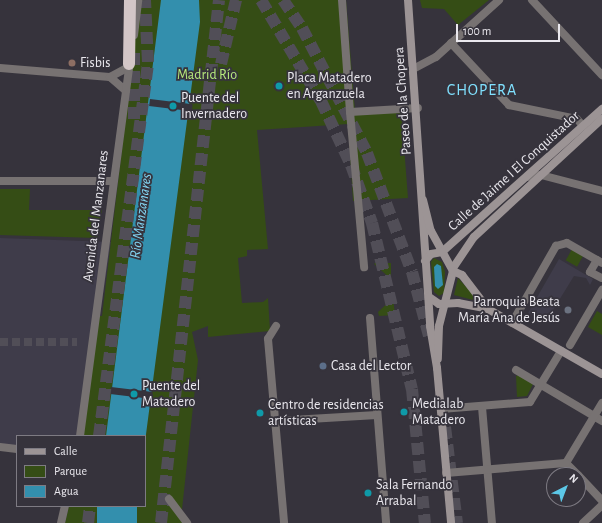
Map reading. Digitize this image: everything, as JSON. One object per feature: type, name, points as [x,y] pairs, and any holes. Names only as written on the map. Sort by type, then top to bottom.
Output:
[{"type":"highway","points":[[129,66],[130,0]]},
{"type":"street","name":"Avenida del Manzanares","points":[[80,435],[112,181],[138,0]]},
{"type":"street","points":[[342,0],[341,43],[350,112],[364,267]]},
{"type":"street","name":"Paseo de la Chopera","points":[[408,0],[418,108],[425,261],[429,297]]},
{"type":"street","points":[[415,68],[436,58],[499,0]]},
{"type":"street","points":[[532,0],[602,75]]},
{"type":"street","points":[[451,43],[509,105],[577,119],[583,126]]},
{"type":"street","points":[[0,68],[110,77],[129,66]]},
{"type":"street","points":[[110,77],[126,91]]},
{"type":"street","points":[[350,112],[418,108]]},
{"type":"street","name":"Calle de Jaime I El Conquistador","points":[[425,261],[431,254],[442,252],[602,109]]},
{"type":"street","name":"Calle de Jaime I El Conquistador","points":[[453,270],[474,237],[601,121]]},
{"type":"street","points":[[527,177],[541,175],[602,191]]},
{"type":"street","points":[[0,181],[112,181]]},
{"type":"street","name":"Paseo de la Chopera","points":[[423,200],[431,231],[442,252],[453,270],[462,275],[488,309]]},
{"type":"street","points":[[512,323],[556,246],[567,243],[600,261],[590,272],[602,278]]},
{"type":"street","points":[[437,368],[439,326],[453,270]]},
{"type":"street","points":[[570,345],[602,290]]},
{"type":"street","points":[[429,297],[439,304],[446,302],[488,309],[602,374]]},
{"type":"street","points":[[429,297],[452,523]]},
{"type":"street","points":[[370,318],[386,523]]},
{"type":"street","points":[[276,326],[268,339],[284,523]]},
{"type":"street","points":[[441,409],[482,407],[530,402],[561,351]]},
{"type":"street","points":[[516,370],[598,418]]},
{"type":"street","points":[[446,473],[566,463],[598,418],[602,403]]},
{"type":"street","points":[[482,407],[492,523]]},
{"type":"street","points":[[275,421],[377,415]]},
{"type":"street","points":[[0,447],[16,449]]},
{"type":"street","points":[[566,463],[570,467]]},
{"type":"street","points":[[586,484],[602,501]]},
{"type":"street","points":[[169,499],[187,523]]},
{"type":"street","points":[[583,523],[602,505]]},
{"type":"street","points":[[61,523],[65,507]]},
{"type":"shaded area","points":[[0,238],[111,242],[82,435],[16,435],[16,449],[0,447]]},
{"type":"shaded area","points":[[559,259],[593,279],[590,285],[586,278],[574,276],[545,323],[528,313]]},
{"type":"green space","name":"Madrid Río","points":[[140,0],[346,0],[355,111],[401,108],[408,198],[353,201],[348,124],[257,130],[268,249],[247,250],[247,256],[238,258],[242,303],[263,302],[268,298],[270,331],[208,337],[208,326],[192,332],[198,360],[181,519],[184,523],[65,523],[69,507],[146,507],[146,435],[82,435],[99,316],[102,316]]},
{"type":"green space","points":[[420,0],[489,0],[458,25],[444,9],[422,8]]},
{"type":"green space","points":[[0,189],[30,189],[29,210],[102,210],[97,238],[0,235]]},
{"type":"green space","points":[[572,249],[583,255],[577,267],[566,260]]},
{"type":"green space","points":[[434,258],[442,262],[445,272],[444,293],[439,296],[434,292],[431,262]]},
{"type":"green space","points":[[375,263],[391,263],[391,279],[374,264]]},
{"type":"green space","points":[[458,278],[478,300],[477,301],[454,295]]},
{"type":"green space","points":[[393,298],[395,315],[379,316],[378,312]]},
{"type":"green space","points":[[597,311],[602,314],[602,335],[588,327]]},
{"type":"green space","points":[[519,375],[533,384],[527,396],[517,397],[516,376]]},
{"type":"water","name":"Río Manzanares","points":[[161,0],[199,0],[200,22],[146,435],[106,435]]},
{"type":"water","points":[[437,264],[441,266],[443,285],[438,289],[435,286],[434,267]]},
{"type":"water","points":[[97,507],[137,507],[137,523],[97,523]]},
{"type":"pier","name":"Puente del Invernadero","points":[[150,99],[193,104],[192,111],[149,106]]},
{"type":"pier","name":"Puente del Matadero","points":[[111,387],[153,392],[152,399],[110,394]]},
{"type":"tunnel","points":[[99,435],[148,62],[145,0]]},
{"type":"tunnel","points":[[161,523],[219,0]]},
{"type":"tunnel","points":[[221,64],[236,0]]},
{"type":"tunnel","points":[[261,0],[321,101],[351,165],[372,223],[412,389],[425,523]]},
{"type":"tunnel","points":[[283,0],[302,28],[367,153],[412,272],[429,336]]},
{"type":"tunnel","points":[[134,50],[134,119]]},
{"type":"tunnel","points":[[0,342],[77,342]]},
{"type":"tunnel","points":[[445,427],[457,523]]},
{"type":"tunnel","points":[[88,523],[90,507]]},
{"type":"place","name":"Fisbis","points":[[72,63]]},
{"type":"place","name":"Placa Matadero en Arganzuela","points":[[279,86]]},
{"type":"place","name":"Puente del Invernadero","points":[[173,106]]},
{"type":"place","name":"Parroquia Beata María Ana de Jesús","points":[[568,310]]},
{"type":"place","name":"Casa del Lector","points":[[323,366]]},
{"type":"place","name":"Puente del Matadero","points":[[134,394]]},
{"type":"place","name":"Medialab Matadero","points":[[404,412]]},
{"type":"place","name":"Centro de residencias artísticas","points":[[260,413]]},
{"type":"place","name":"Sala Fernando Arrabal","points":[[368,493]]},
{"type":"district","name":"CHOPERA","points":[[482,90]]}]
